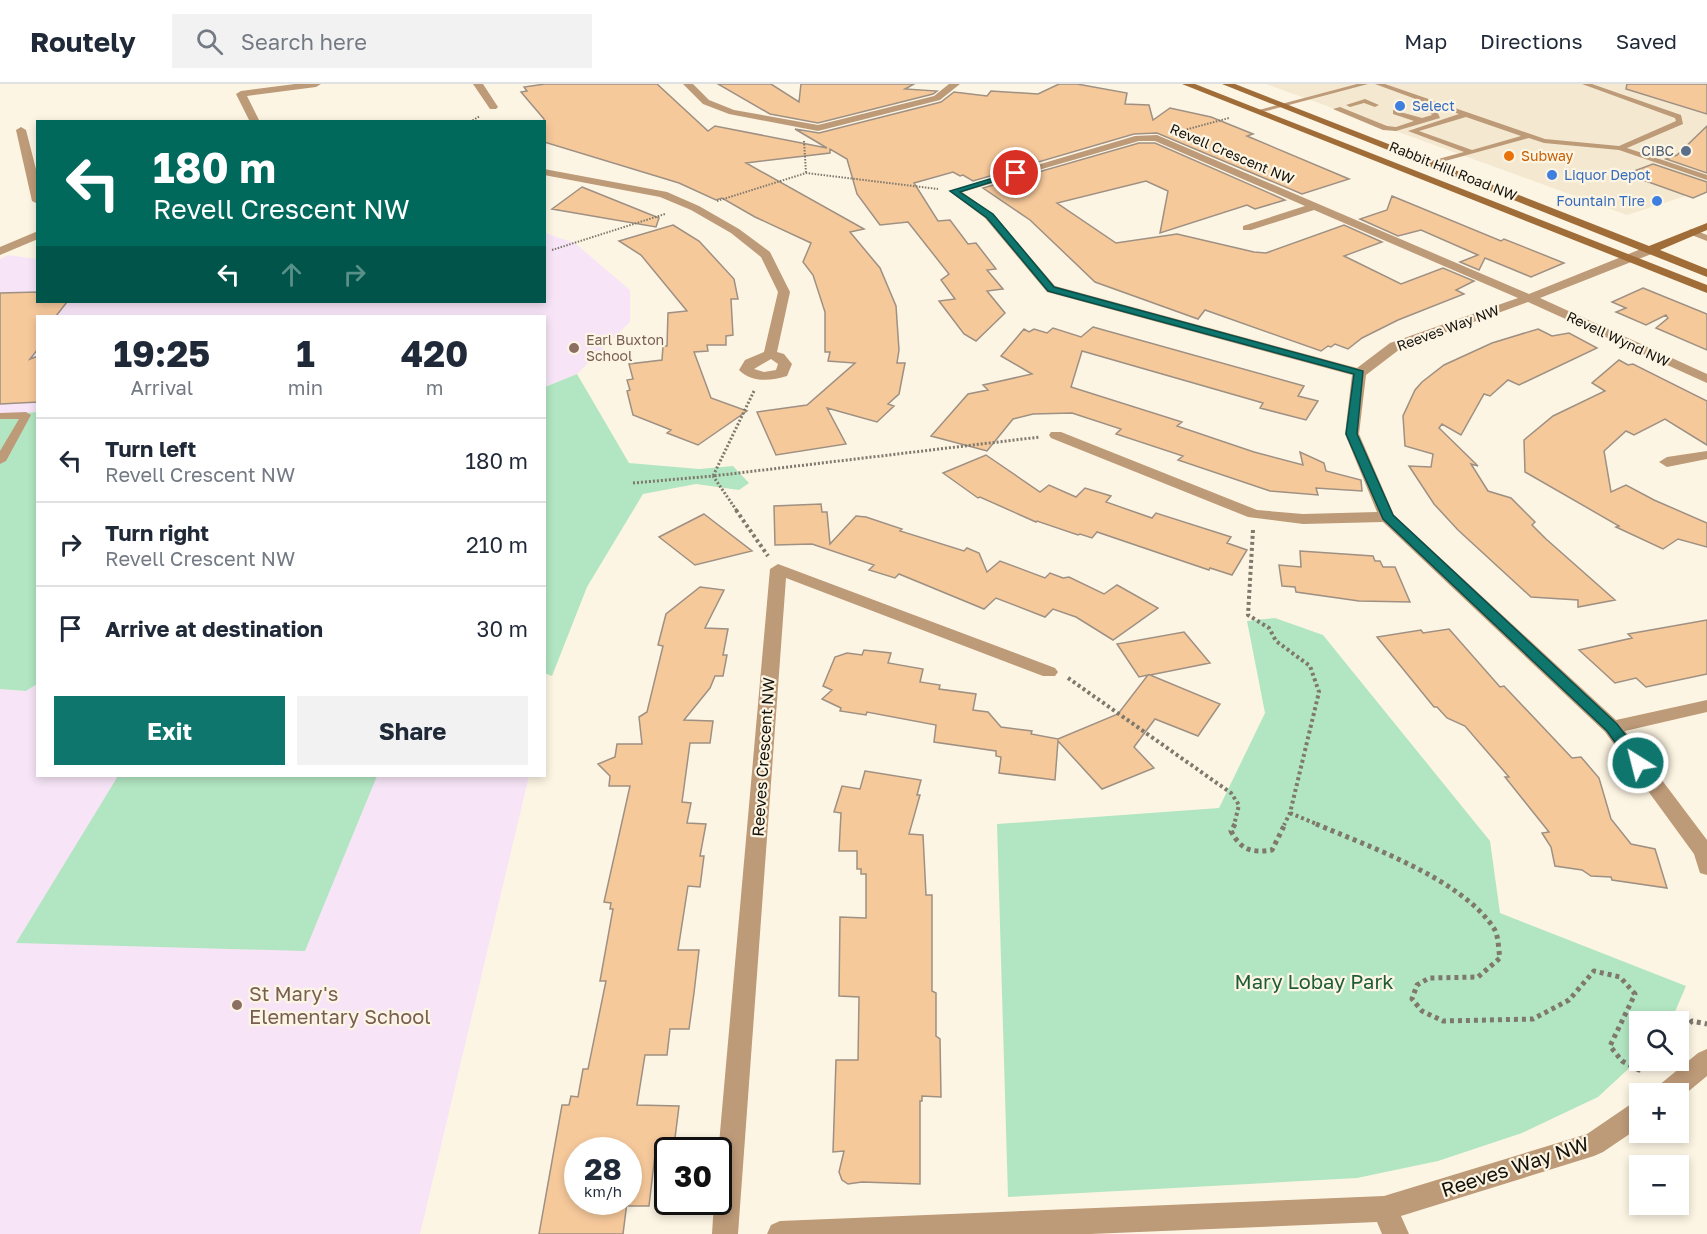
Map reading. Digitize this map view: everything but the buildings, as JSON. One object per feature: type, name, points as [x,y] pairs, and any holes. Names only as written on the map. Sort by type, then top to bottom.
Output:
[{"type":"main road","name":"Rabbit Hill Road NW","points":[[1187,84],[1707,289]]},
{"type":"main road","name":"Rabbit Hill Road NW","points":[[1227,84],[1707,273]]},
{"type":"main road","points":[[1650,250],[1707,226]]},
{"type":"street","points":[[254,120],[241,94],[316,84]]},
{"type":"street","points":[[478,84],[493,107]]},
{"type":"street","points":[[688,84],[706,102],[732,112],[818,128],[937,98],[955,84]]},
{"type":"street","points":[[21,130],[36,193]]},
{"type":"street","name":"Revell Crescent NW","points":[[954,191],[1139,138],[1156,138],[1529,298]]},
{"type":"street","points":[[546,172],[663,194],[693,207],[735,231],[766,255],[784,292],[770,354]]},
{"type":"street","points":[[954,191],[990,216],[1051,289],[1359,373],[1352,434],[1388,517],[1612,727],[1704,852],[1707,867]]},
{"type":"street","points":[[1247,228],[1315,206]]},
{"type":"street","points":[[0,251],[36,235]]},
{"type":"street","name":"Reeves Way NW","points":[[1359,373],[1395,346],[1529,298],[1650,250]]},
{"type":"street","name":"Revell Wynd NW","points":[[1529,298],[1707,379]]},
{"type":"street","points":[[770,354],[779,357],[785,364],[782,373],[770,377],[746,370],[750,363],[770,354]]},
{"type":"street","points":[[1056,435],[1254,514],[1303,519],[1388,517]]},
{"type":"street","points":[[1667,462],[1707,455]]},
{"type":"street","points":[[777,569],[1049,672]]},
{"type":"street","name":"Reeves Crescent NW","points":[[725,1234],[777,569]]},
{"type":"street","points":[[1612,727],[1707,706]]},
{"type":"street","points":[[1682,1083],[1707,1060]]},
{"type":"street","name":"Reeves Way NW","points":[[1384,1209],[1594,1143],[1629,1119]]},
{"type":"street","points":[[780,1234],[1384,1209],[1396,1234]]},
{"type":"lane","points":[[1378,84],[1434,107],[1437,116],[1407,128]]},
{"type":"lane","points":[[1585,84],[1678,117],[1680,122],[1671,127],[1620,148]]},
{"type":"lane","points":[[1259,111],[1363,85],[1389,95]]},
{"type":"lane","points":[[1322,96],[1360,109]]},
{"type":"lane","points":[[1375,105],[1365,101],[1337,109],[1386,128],[1407,128],[1467,114]]},
{"type":"lane","points":[[1418,105],[1467,114],[1544,141],[1620,148],[1707,178]]},
{"type":"lane","points":[[1396,112],[1422,121]]},
{"type":"lane","points":[[1390,119],[1407,128],[1471,152]]},
{"type":"lane","points":[[1430,164],[1528,136]]},
{"type":"lane","points":[[1692,232],[1707,238]]},
{"type":"lane","points":[[0,416],[32,415]]},
{"type":"lane","points":[[0,461],[32,415]]},
{"type":"path","points":[[1156,138],[1230,118]]},
{"type":"path","points":[[802,125],[806,173]]},
{"type":"path","points":[[552,250],[806,173],[954,191]]},
{"type":"path","points":[[713,476],[761,376]]},
{"type":"path","points":[[633,483],[713,476],[1056,435]]},
{"type":"path","points":[[713,476],[777,569]]},
{"type":"path","points":[[1049,672],[1068,679],[1231,793],[1239,805],[1236,821],[1231,831],[1240,846],[1254,853],[1272,850],[1290,813],[1319,692],[1310,666],[1276,641],[1269,628],[1248,615],[1254,514]]},
{"type":"path","points":[[1290,813],[1413,868],[1462,894],[1494,928],[1500,958],[1478,977],[1429,978],[1417,985],[1412,999],[1422,1011],[1443,1020],[1533,1019],[1569,1000],[1594,971],[1620,977],[1635,994],[1632,1005],[1616,1030],[1610,1046],[1622,1061],[1629,1065]]},
{"type":"path","points":[[1689,1024],[1692,1021],[1707,1024]]},
{"type":"shaded area","points":[[1266,84],[1707,84],[1707,189],[1627,215]]},
{"type":"shaded area","name":"Earl Buxton School","points":[[546,233],[575,243],[630,290],[630,322],[577,374],[546,387],[546,315],[36,315],[36,412],[0,415],[0,259],[8,255],[36,259],[36,303],[546,303]]},
{"type":"shaded area","name":"St Mary's Elementary School","points":[[36,685],[36,777],[529,777],[420,1234],[0,1234],[0,689],[25,691]]},
{"type":"green space","points":[[577,374],[629,463],[699,469],[733,466],[749,483],[739,490],[696,484],[643,494],[587,587],[552,676],[546,674],[546,387]]},
{"type":"green space","points":[[36,412],[36,685],[26,691],[0,689],[0,415]]},
{"type":"green space","name":"Mary Lobay Park","points":[[1275,618],[1323,635],[1490,841],[1500,913],[1686,986],[1675,1011],[1629,1011],[1629,1068],[1598,1097],[1522,1133],[1438,1161],[1357,1178],[1008,1197],[997,824],[1219,808],[1265,713],[1247,621]]},
{"type":"green space","points":[[117,777],[377,777],[305,951],[16,943]]},
{"type":"place","name":"Select","points":[[1400,106]]},
{"type":"place","name":"CIBC","points":[[1686,151]]},
{"type":"place","name":"Subway","points":[[1509,156]]},
{"type":"place","name":"Liquor Depot","points":[[1552,175]]},
{"type":"place","name":"Fountain Tire","points":[[1657,201]]},
{"type":"place","name":"Earl Buxton School","points":[[574,348]]},
{"type":"place","name":"St Mary's Elementary School","points":[[237,1005]]},
{"type":"route","points":[[1016,173],[954,191],[990,216],[1051,289],[1359,373],[1352,434],[1388,517],[1612,727],[1638,763]]}]
